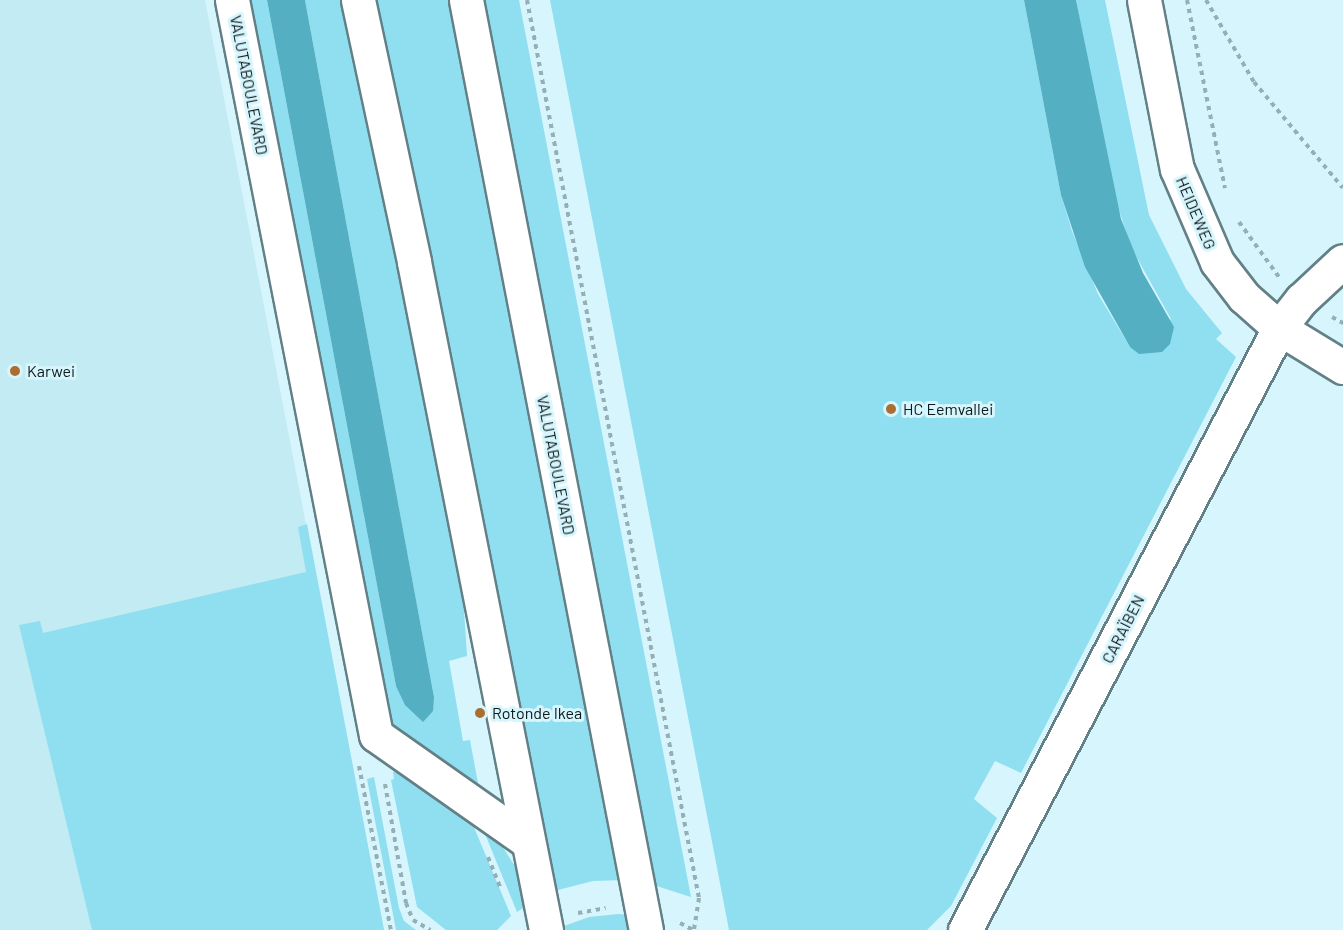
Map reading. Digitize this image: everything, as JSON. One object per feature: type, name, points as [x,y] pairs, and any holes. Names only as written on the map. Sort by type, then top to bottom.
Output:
[{"type":"street","name":"VALUTABOULEVARD","points":[[232,0],[376,735]]},
{"type":"street","points":[[358,0],[414,262],[546,930]]},
{"type":"street","name":"VALUTABOULEVARD","points":[[466,0],[646,930]]},
{"type":"street","name":"HEIDEWEG","points":[[1144,0],[1177,170],[1217,262],[1244,297],[1279,328],[1343,367]]},
{"type":"street","name":"CARAÏBEN","points":[[965,930],[1279,328],[1301,300],[1343,261]]},
{"type":"street","points":[[376,735],[527,841]]},
{"type":"path","points":[[527,0],[699,898],[694,930]]},
{"type":"path","points":[[1187,0],[1226,191]]},
{"type":"path","points":[[1206,0],[1254,82],[1343,188]]},
{"type":"path","points":[[1236,218],[1301,300],[1343,323]]},
{"type":"path","points":[[392,930],[353,738],[376,735],[406,903],[413,920],[430,930]]},
{"type":"path","points":[[482,811],[478,831],[504,894]]},
{"type":"shaded area","points":[[0,0],[205,0],[384,930],[0,930]]},
{"type":"shaded area","points":[[243,0],[267,0],[396,686],[434,697],[305,0],[354,0],[460,549],[467,656],[449,661],[463,741],[470,740],[480,794],[401,733],[386,715]]},
{"type":"shaded area","points":[[267,0],[305,0],[434,697],[433,711],[423,722],[405,705],[396,686]]},
{"type":"shaded area","points":[[373,0],[457,0],[626,880],[593,881],[554,891]]},
{"type":"shaded area","points":[[476,0],[519,0],[691,897],[647,883]]},
{"type":"shaded area","name":"HC Eemvallei","points":[[550,0],[1024,0],[1061,195],[1072,231],[1098,294],[1130,347],[1171,319],[1131,247],[1113,191],[1076,0],[1105,0],[1149,215],[1186,289],[1222,333],[1216,339],[1236,357],[1021,773],[995,761],[974,799],[997,818],[951,906],[927,930],[729,930]]},
{"type":"shaded area","points":[[1024,0],[1076,0],[1121,219],[1143,273],[1174,327],[1170,344],[1162,352],[1139,354],[1130,347],[1085,267],[1061,195]]},
{"type":"shaded area","points":[[307,524],[384,930],[92,930],[19,625],[40,621],[43,633],[306,572],[298,527]]},
{"type":"shaded area","points":[[398,771],[471,820],[511,916],[497,930],[446,930],[417,907],[391,780],[394,779],[393,772]]},
{"type":"shaded area","points":[[374,777],[399,908],[404,921],[416,930],[396,930],[367,779]]},
{"type":"shaded area","points":[[483,829],[502,846],[518,871],[528,905],[517,912]]},
{"type":"shaded area","points":[[633,915],[637,930],[553,930],[589,917]]},
{"type":"place","name":"Karwei","points":[[15,371]]},
{"type":"place","name":"HC Eemvallei","points":[[891,409]]},
{"type":"place","name":"Rotonde Ikea","points":[[480,713]]}]
